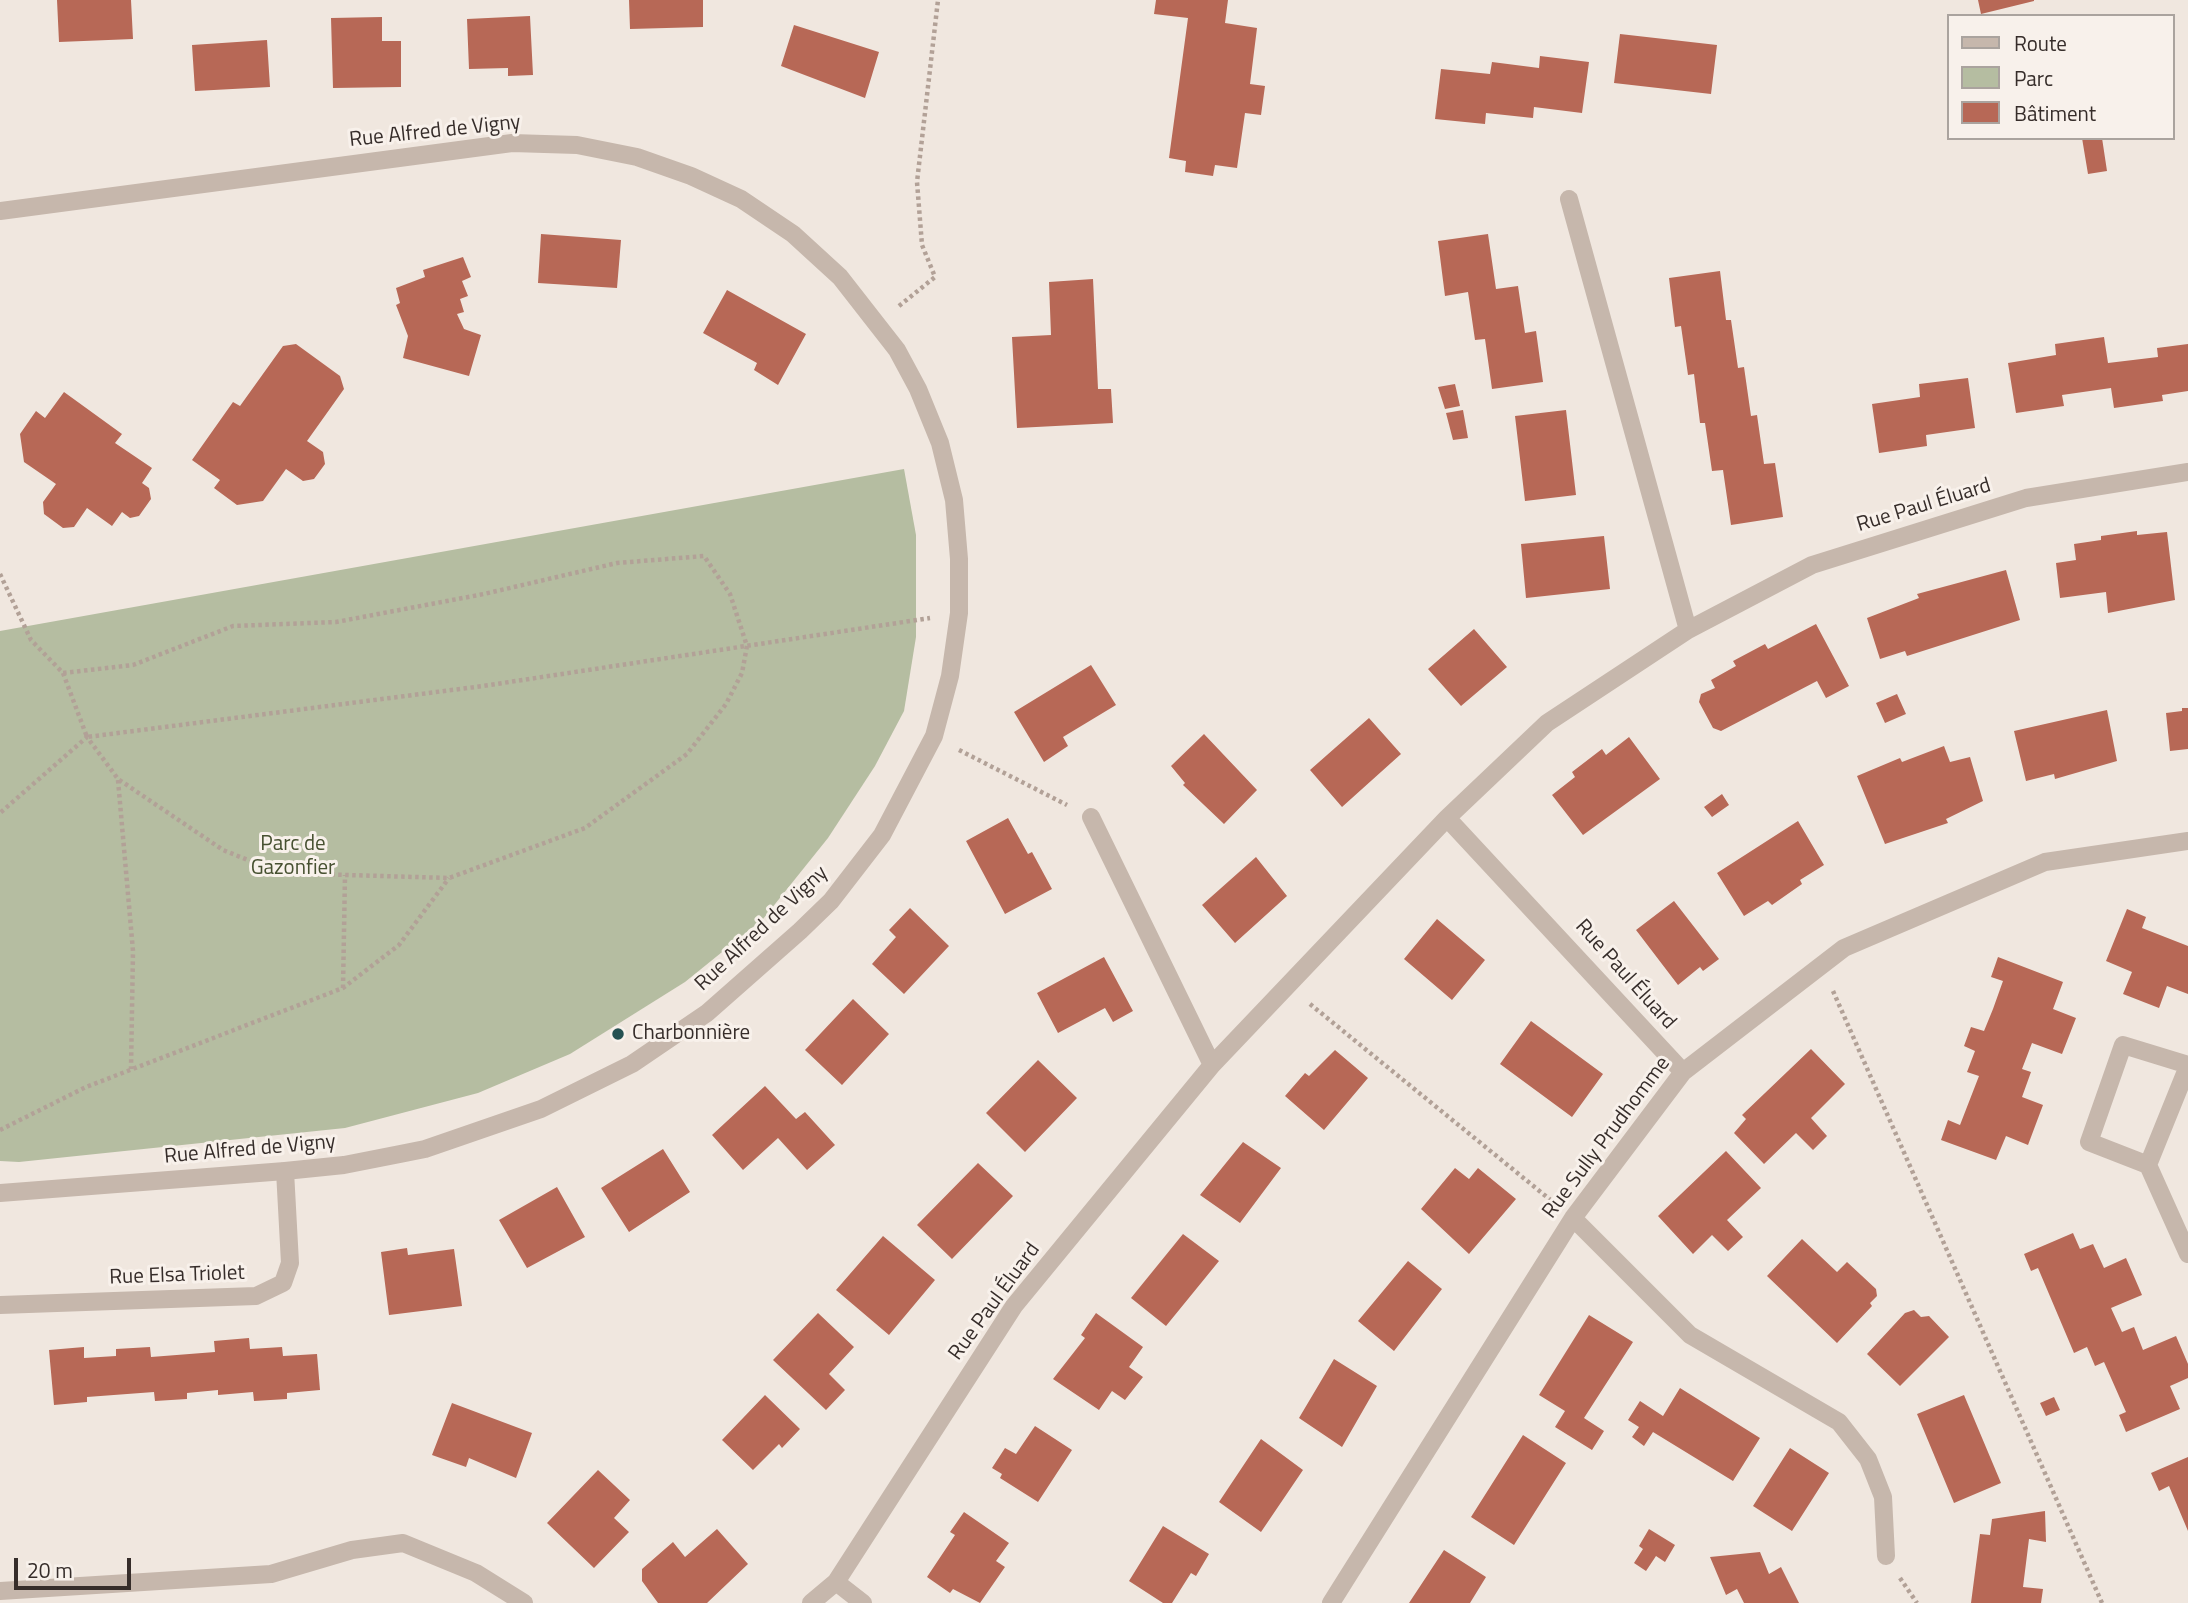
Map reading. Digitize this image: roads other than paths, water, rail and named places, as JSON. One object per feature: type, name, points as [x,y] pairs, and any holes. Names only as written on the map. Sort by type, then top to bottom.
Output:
[{"type":"street","name":"Rue Alfred de Vigny","points":[[0,211],[512,143],[578,145],[637,158],[691,176],[741,199],[793,234],[840,277],[897,350],[918,389],[940,443],[954,500],[959,559],[958,613],[950,676],[934,736],[909,789],[882,835],[831,901],[707,1013],[632,1064],[541,1109],[425,1149],[344,1165],[0,1193]]},
{"type":"street","points":[[1569,198],[1688,630]]},
{"type":"street","name":"Rue Paul Éluard","points":[[811,1603],[836,1582],[1014,1306],[1212,1065],[1447,818],[1547,723],[1688,630],[1812,565],[2026,498],[2188,472]]},
{"type":"street","points":[[1091,817],[1212,1065]]},
{"type":"street","name":"Rue Paul Éluard","points":[[1447,818],[1683,1072]]},
{"type":"street","name":"Rue Sully Prudhomme","points":[[1331,1603],[1573,1218],[1683,1072],[1844,948],[2045,862],[2188,841]]},
{"type":"street","points":[[2148,1165],[2188,1066],[2123,1045],[2089,1142],[2148,1165],[2188,1254]]},
{"type":"street","name":"Rue Elsa Triolet","points":[[0,1305],[256,1296],[283,1283],[290,1263],[285,1171]]},
{"type":"street","points":[[1573,1218],[1690,1335],[1839,1422],[1868,1459],[1883,1497],[1886,1556]]},
{"type":"street","points":[[0,1591],[271,1574],[352,1550],[403,1543],[476,1573],[524,1603]]},
{"type":"street","points":[[836,1582],[863,1603]]},
{"type":"place","name":"Charbonnière","points":[[618,1034]]},
{"type":"park label","name":"Parc de Gazonfier","points":[[293,857]]}]
